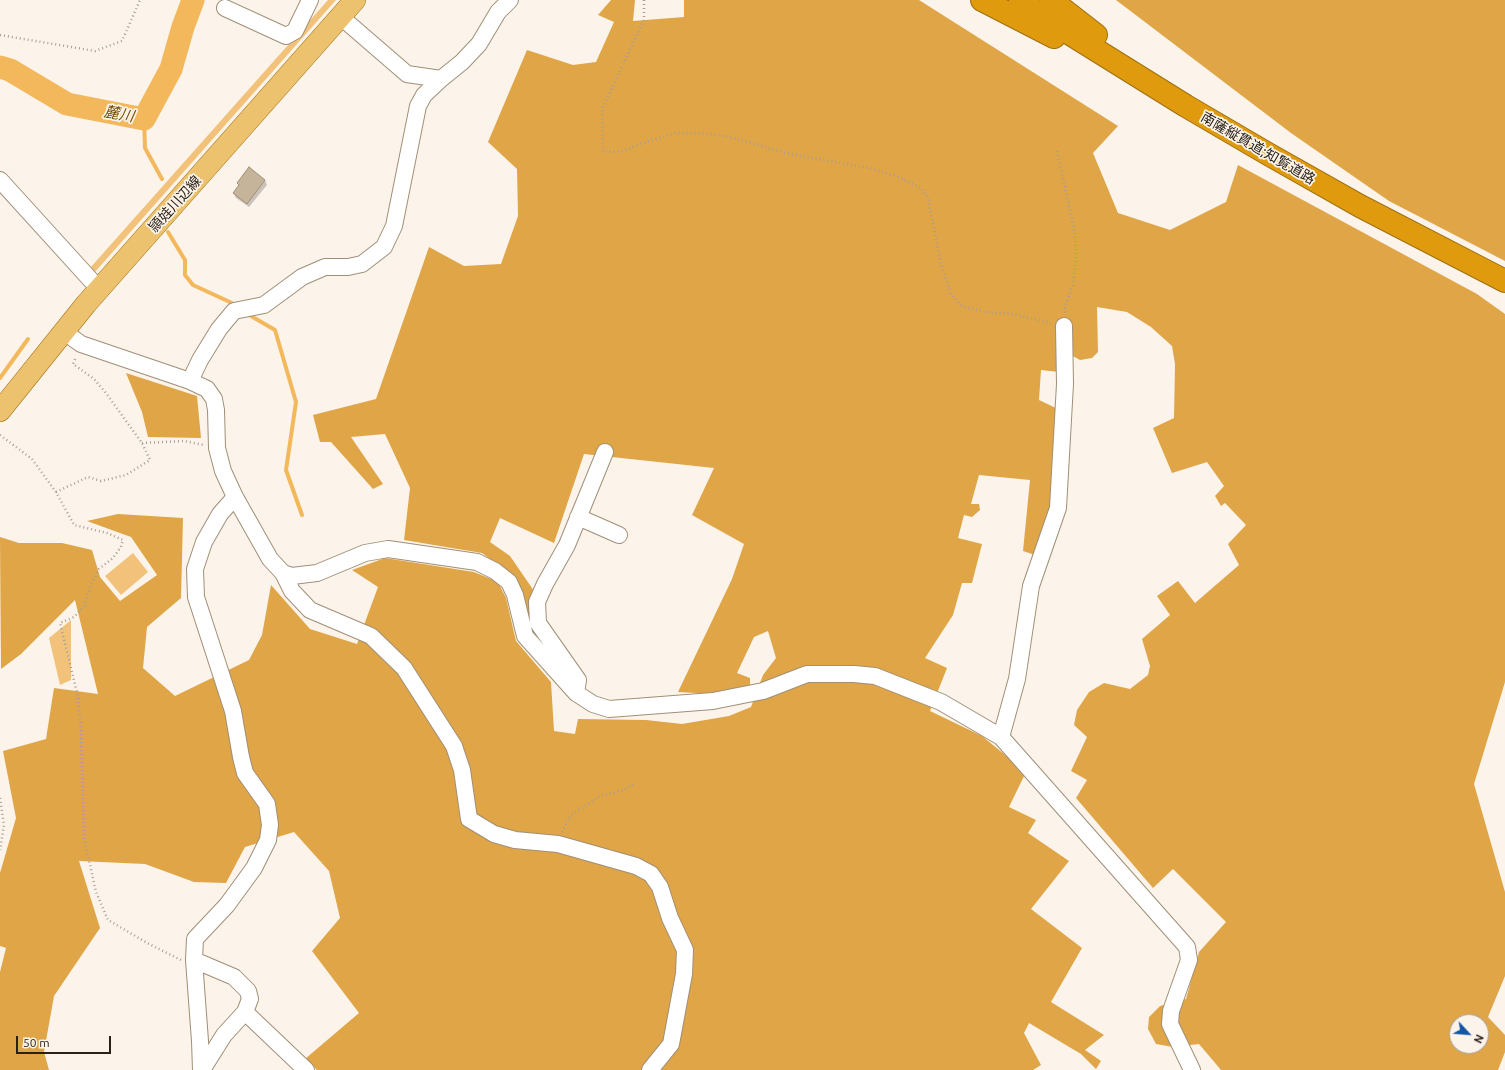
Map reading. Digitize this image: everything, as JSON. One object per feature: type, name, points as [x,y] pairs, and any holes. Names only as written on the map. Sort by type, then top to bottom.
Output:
[{"type":"highway","points":[[982,0],[1186,106]]},
{"type":"highway","name":"南薩縦貫道;知覧道路","points":[[1020,0],[1051,22],[1186,106],[1360,206],[1505,281]]},
{"type":"highway","points":[[1051,0],[1186,106]]},
{"type":"main road","name":"頴娃川辺線","points":[[0,411],[63,331],[99,289],[355,0]]},
{"type":"street","points":[[225,8],[286,36],[295,31],[310,0]]},
{"type":"street","points":[[190,381],[200,360],[219,329],[234,311],[264,305],[302,277],[325,266],[348,267],[362,264],[384,247],[394,226],[418,106],[424,95],[462,62],[479,44],[498,12],[510,0]]},
{"type":"street","points":[[341,16],[407,74],[441,79]]},
{"type":"street","points":[[0,180],[99,289]]},
{"type":"street","points":[[1001,737],[1017,679],[1031,586],[1058,508],[1065,384],[1064,326]]},
{"type":"street","points":[[63,331],[81,344],[190,381],[207,389],[214,399],[216,410],[217,448],[223,471],[235,497],[270,559],[283,573],[292,591],[310,610],[371,636],[404,668],[454,746],[462,770],[468,819],[494,834],[515,840],[558,844],[636,866],[651,874],[660,887],[670,918],[686,950],[684,974],[670,1044],[650,1070]]},
{"type":"street","points":[[576,693],[578,680],[538,623],[537,602],[545,584],[567,545],[605,452]]},
{"type":"street","points":[[202,1070],[194,960],[195,939],[227,905],[254,868],[268,840],[270,825],[267,804],[245,773],[240,757],[233,711],[196,597],[195,569],[204,542],[220,514],[235,497]]},
{"type":"street","points":[[578,517],[619,535]]},
{"type":"street","points":[[283,573],[292,576],[317,573],[365,553],[388,549],[477,562],[495,571],[509,582],[515,595],[525,636],[576,693],[593,704],[609,709],[713,701],[763,691],[807,674],[854,674],[875,676],[941,702],[1001,737],[1187,947],[1189,960],[1171,1011],[1170,1024],[1192,1070]]},
{"type":"street","points":[[194,960],[234,978],[248,991],[250,998],[245,1012],[224,1035],[202,1070]]},
{"type":"street","points":[[245,1012],[306,1070]]},
{"type":"path","points":[[0,35],[95,52],[122,41],[140,0]]},
{"type":"path","points":[[644,0],[644,20],[602,109],[603,152],[622,151],[643,142],[675,133],[700,133],[730,137],[790,154],[869,168],[896,176],[921,188],[928,198],[941,264],[951,294],[962,306],[985,312],[1014,314],[1064,326],[1065,307],[1073,284],[1076,258],[1075,233],[1057,151]]},
{"type":"path","points":[[56,492],[88,477],[101,481],[126,475],[150,460],[142,443],[106,393],[94,379],[73,364],[81,344]]},
{"type":"path","points":[[0,435],[32,459],[56,492],[74,526],[107,533],[123,540],[121,547],[113,558],[99,568],[84,606],[74,616],[60,623],[78,697],[81,730],[84,838],[96,892],[108,920],[184,962],[194,960]]},
{"type":"path","points":[[142,443],[184,441],[217,448]]},
{"type":"path","points":[[558,844],[564,826],[571,815],[600,796],[621,791],[634,784]]},
{"type":"path","points":[[0,798],[4,825],[0,850]]},
{"type":"shaded area","points":[[328,0],[336,0],[95,272],[90,268]]},
{"type":"shaded area","points":[[611,0],[635,0],[633,21],[684,17],[684,0],[919,0],[1118,126],[1093,153],[1118,213],[1170,230],[1226,202],[1238,165],[1477,294],[1505,314],[1505,682],[1474,784],[1505,892],[1505,976],[1489,1015],[1449,1014],[1449,1054],[1489,1054],[1489,1018],[1505,1035],[1505,1052],[1498,1070],[1221,1070],[1199,1044],[1173,1047],[1156,1044],[1148,1029],[1149,1017],[1160,1006],[1186,999],[1199,952],[1226,922],[1173,869],[1153,888],[1076,798],[1087,780],[1071,771],[1087,737],[1074,725],[1077,710],[1089,692],[1104,683],[1130,689],[1148,675],[1150,666],[1142,639],[1170,615],[1157,596],[1178,581],[1195,603],[1239,565],[1228,544],[1246,525],[1225,503],[1221,506],[1215,496],[1224,486],[1207,462],[1172,473],[1153,428],[1174,418],[1175,364],[1172,346],[1151,327],[1127,312],[1097,307],[1098,352],[1092,358],[1080,360],[1071,355],[1059,372],[1041,370],[1039,400],[1060,410],[1055,487],[1038,556],[1023,551],[1030,480],[979,475],[971,504],[979,504],[980,510],[972,517],[964,515],[958,538],[982,544],[972,583],[962,583],[953,615],[925,658],[947,668],[930,711],[982,736],[1026,772],[1009,807],[1036,820],[1028,833],[1069,861],[1031,909],[1082,948],[1051,1002],[1104,1035],[1085,1050],[1101,1061],[1096,1069],[1081,1054],[1029,1023],[1024,1033],[1041,1065],[1033,1070],[317,1070],[305,1059],[359,1013],[312,951],[340,918],[329,871],[294,832],[245,847],[226,883],[194,882],[145,864],[79,861],[100,928],[54,996],[44,1052],[49,1070],[0,1070],[0,972],[6,948],[0,946],[0,873],[16,818],[3,751],[46,739],[54,688],[98,694],[75,600],[21,654],[1,669],[0,537],[19,543],[62,543],[92,550],[100,577],[120,601],[157,575],[131,537],[87,521],[118,514],[183,518],[181,598],[147,627],[143,668],[175,696],[249,660],[262,635],[271,585],[310,629],[357,644],[378,587],[352,570],[385,558],[474,572],[498,582],[506,598],[516,641],[551,682],[554,731],[575,734],[578,719],[646,720],[682,724],[729,716],[751,707],[763,675],[776,658],[768,631],[754,637],[737,673],[750,678],[750,686],[714,694],[678,692],[732,579],[744,544],[692,515],[714,468],[584,454],[554,543],[500,518],[490,542],[510,556],[534,591],[533,619],[541,647],[530,632],[510,574],[482,553],[404,540],[410,488],[385,434],[351,437],[383,484],[373,489],[331,442],[320,442],[313,415],[376,399],[429,247],[464,266],[501,264],[518,216],[517,169],[488,142],[527,50],[573,65],[596,62],[614,22],[598,15]]},
{"type":"shaded area","points":[[1116,0],[1505,0],[1505,261],[1389,201],[1291,133]]},
{"type":"shaded area","points":[[126,373],[197,396],[201,438],[148,437],[142,412]]},
{"type":"shaded area","points":[[133,553],[148,572],[121,595],[105,576]]},
{"type":"shaded area","points":[[71,620],[71,680],[60,685],[49,638]]},
{"type":"building","points":[[249,167],[265,180],[247,204],[233,193],[239,185],[237,183]]},
{"type":"waterway","name":"麓川","points":[[0,67],[10,70],[67,104],[144,119],[171,69],[183,27],[193,0]]},
{"type":"waterway","points":[[144,119],[145,148],[162,179]]},
{"type":"waterway","points":[[168,232],[185,260],[185,275],[193,285],[232,303]]},
{"type":"waterway","points":[[251,316],[275,330],[296,402],[286,470],[302,515]]},
{"type":"waterway","points":[[0,378],[28,339]]}]
